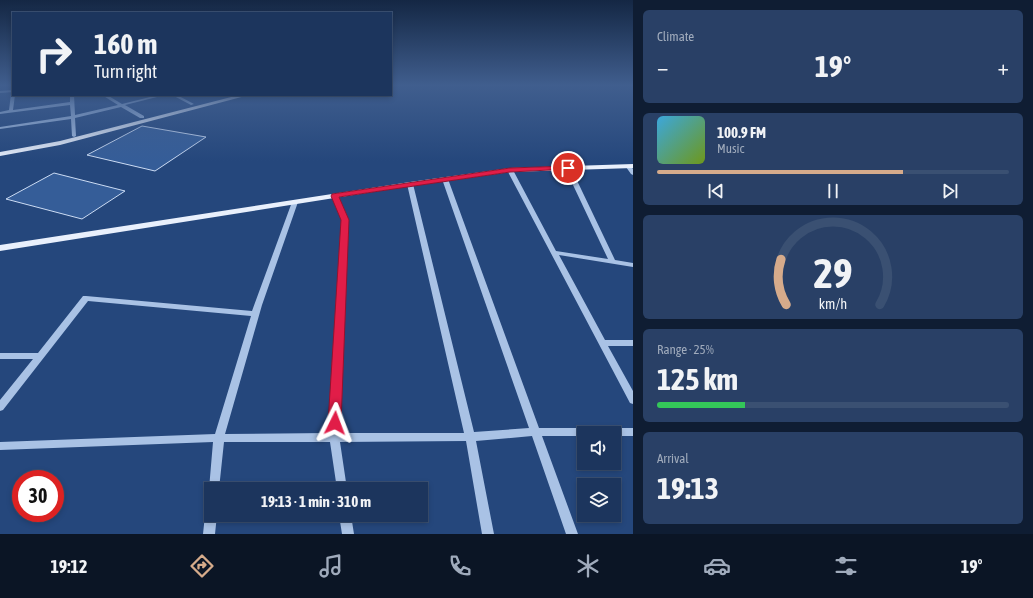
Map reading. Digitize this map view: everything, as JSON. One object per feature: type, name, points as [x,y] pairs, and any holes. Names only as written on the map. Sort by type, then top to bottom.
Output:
[{"type":"main road","points":[[0,151],[74,136],[165,111]]},
{"type":"main road","points":[[0,154],[60,143],[184,111]]},
{"type":"main road","points":[[0,248],[410,184],[510,170],[568,168],[632,169]]},
{"type":"street","points":[[0,113],[18,111]]},
{"type":"street","points":[[73,111],[74,136]]},
{"type":"street","points":[[0,128],[73,117],[97,111]]},
{"type":"street","points":[[131,111],[142,117]]},
{"type":"street","points":[[568,168],[612,261]]},
{"type":"street","points":[[510,170],[633,400]]},
{"type":"street","points":[[445,179],[572,534]]},
{"type":"street","points":[[410,184],[470,437],[488,534]]},
{"type":"street","points":[[335,196],[345,220],[334,438],[341,482]]},
{"type":"street","points":[[215,482],[219,438],[255,314],[296,202]]},
{"type":"street","points":[[553,252],[633,265]]},
{"type":"street","points":[[0,407],[86,298],[255,314]]},
{"type":"street","points":[[602,343],[633,344]]},
{"type":"street","points":[[0,356],[40,356]]},
{"type":"street","points":[[0,446],[219,438],[470,437],[536,432],[633,432]]},
{"type":"street","points":[[209,534],[210,522]]},
{"type":"street","points":[[346,522],[348,534]]},
{"type":"building","points":[[142,126],[206,137],[155,171],[87,155]]},
{"type":"building","points":[[54,173],[125,191],[82,219],[6,199]]},
{"type":"route","points":[[335,423],[345,220],[335,196],[510,170],[568,168]]}]
